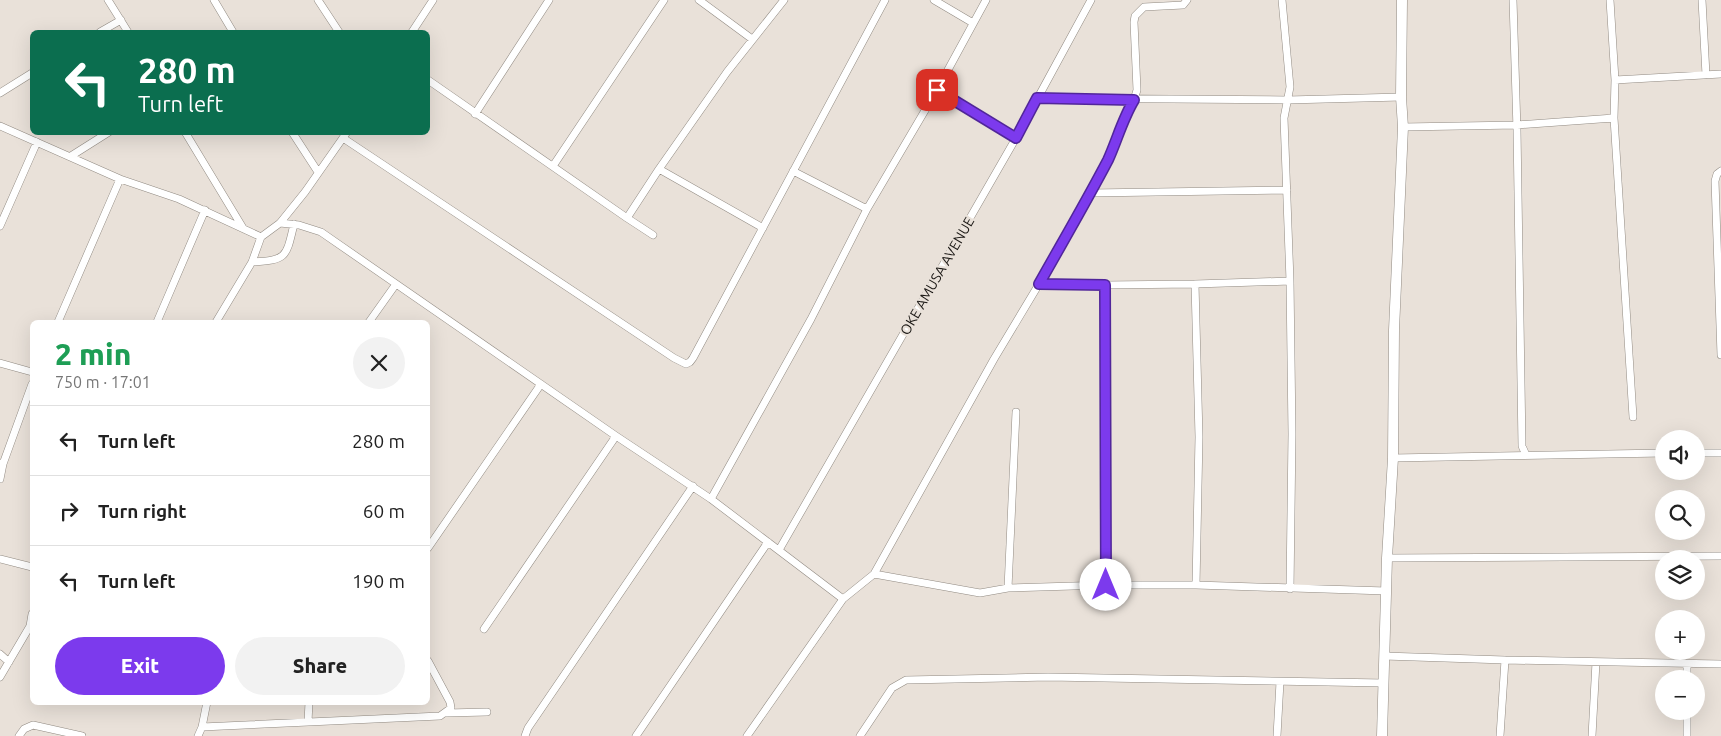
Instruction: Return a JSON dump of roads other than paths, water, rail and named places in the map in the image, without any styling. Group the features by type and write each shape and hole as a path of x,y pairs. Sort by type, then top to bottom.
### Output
{"street":[{"path":"108,0 127,30"},
{"path":"214,0 232,30"},
{"path":"318,0 338,30"},
{"path":"413,30 433,0"},
{"path":"475,114 549,0"},
{"path":"553,166 664,0"},
{"path":"628,218 660,169 752,39 784,0"},
{"path":"217,320 252,262 261,237 280,223 345,135 674,358 686,364 693,358 764,228 884,0"},
{"path":"934,0 973,23"},
{"path":"711,499 811,319 867,209 937,90 986,0"},
{"name":"OKE AMUSA AVENUE","path":"779,550 1016,138 1092,0"},
{"path":"747,736 843,599 874,574 989,367 1091,193 1114,147 1137,90 1135,16 1144,7 1183,4 1187,0"},
{"path":"1282,0 1290,87 1284,118 1290,281 1292,434 1290,589"},
{"path":"1382,736 1387,558 1393,458 1394,330 1402,127 1402,0"},
{"path":"1513,0 1522,446 1526,455"},
{"path":"1610,0 1615,80 1614,118 1633,416"},
{"path":"1702,0 1706,75"},
{"path":"703,1 752,39"},
{"path":"104,30 121,20"},
{"path":"0,93 30,74"},
{"path":"1615,80 1721,74"},
{"path":"430,81 653,234"},
{"path":"937,90 1016,138"},
{"path":"1037,98 1288,100 1401,97"},
{"path":"1402,127 1517,125 1614,118"},
{"path":"0,126 120,178 205,210 261,237"},
{"path":"70,156 104,135"},
{"path":"187,135 243,228"},
{"path":"294,135 318,172"},
{"path":"0,226 37,142"},
{"path":"660,169 764,228"},
{"path":"793,171 867,209"},
{"path":"1721,171 1717,174 1715,181 1721,355"},
{"path":"59,320 120,178"},
{"path":"1091,193 1287,190"},
{"path":"158,320 205,210"},
{"path":"280,223 294,224 322,232 616,436 693,486 843,599"},
{"path":"252,262 277,260 284,254 290,242 294,224"},
{"path":"1039,284 1196,284 1290,281"},
{"path":"370,320 396,284"},
{"path":"1196,284 1199,437 1196,585"},
{"path":"1105,285 1106,585"},
{"path":"0,362 30,371"},
{"path":"430,545 541,384"},
{"path":"0,479 2,464 30,389"},
{"path":"1008,588 1016,412"},
{"path":"484,629 616,436"},
{"path":"1393,458 1655,453"},
{"path":"1705,453 1721,453"},
{"path":"525,736 528,728 693,486"},
{"path":"635,736 768,542"},
{"path":"1387,558 1721,556"},
{"path":"0,559 30,566"},
{"path":"874,574 969,592 990,592 1008,588 1106,585 1196,585 1386,591"},
{"path":"0,677 30,628"},
{"path":"0,654 8,662"},
{"path":"1384,656 1721,664"},
{"path":"1500,736 1505,660"},
{"path":"1592,736 1596,662"},
{"path":"1687,664 1687,670"},
{"path":"202,727 440,716 451,708 450,702 430,665"},
{"path":"860,736 892,688 906,680 1048,677 1384,683"},
{"path":"1277,736 1280,682"},
{"path":"198,736 202,727 206,705"},
{"path":"308,722 309,705"},
{"path":"446,712 487,712"},
{"path":"1687,720 1687,736"},
{"path":"19,736 24,728 34,725 82,736"}]}
